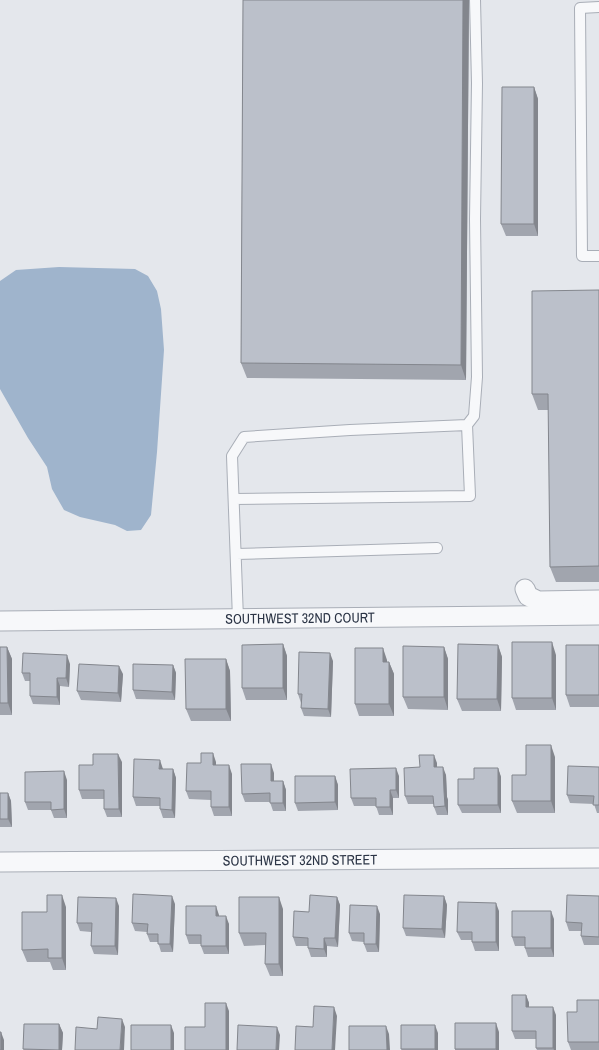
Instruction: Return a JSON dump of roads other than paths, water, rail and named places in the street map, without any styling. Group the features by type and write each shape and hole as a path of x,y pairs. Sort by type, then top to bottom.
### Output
{"street":[{"path":"525,589 528,596 538,601 599,600"},
{"name":"SOUTHWEST 32ND COURT","path":"0,621 599,615"},
{"name":"SOUTHWEST 32ND STREET","path":"0,862 599,858"}],"lane":[{"path":"234,500 470,496 467,425 474,416 478,377 475,218 477,83 475,0"},
{"path":"599,7 580,8 580,16 582,256 599,256"},
{"path":"238,619 232,456 244,437 350,430 467,425"},
{"path":"236,554 437,548"}],"water":[{"path":"59,267 135,269 148,276 157,291 161,309 164,350 151,515 141,530 127,531 115,525 80,517 64,510 52,489 47,467 28,438 0,389 0,281 16,270"}]}
